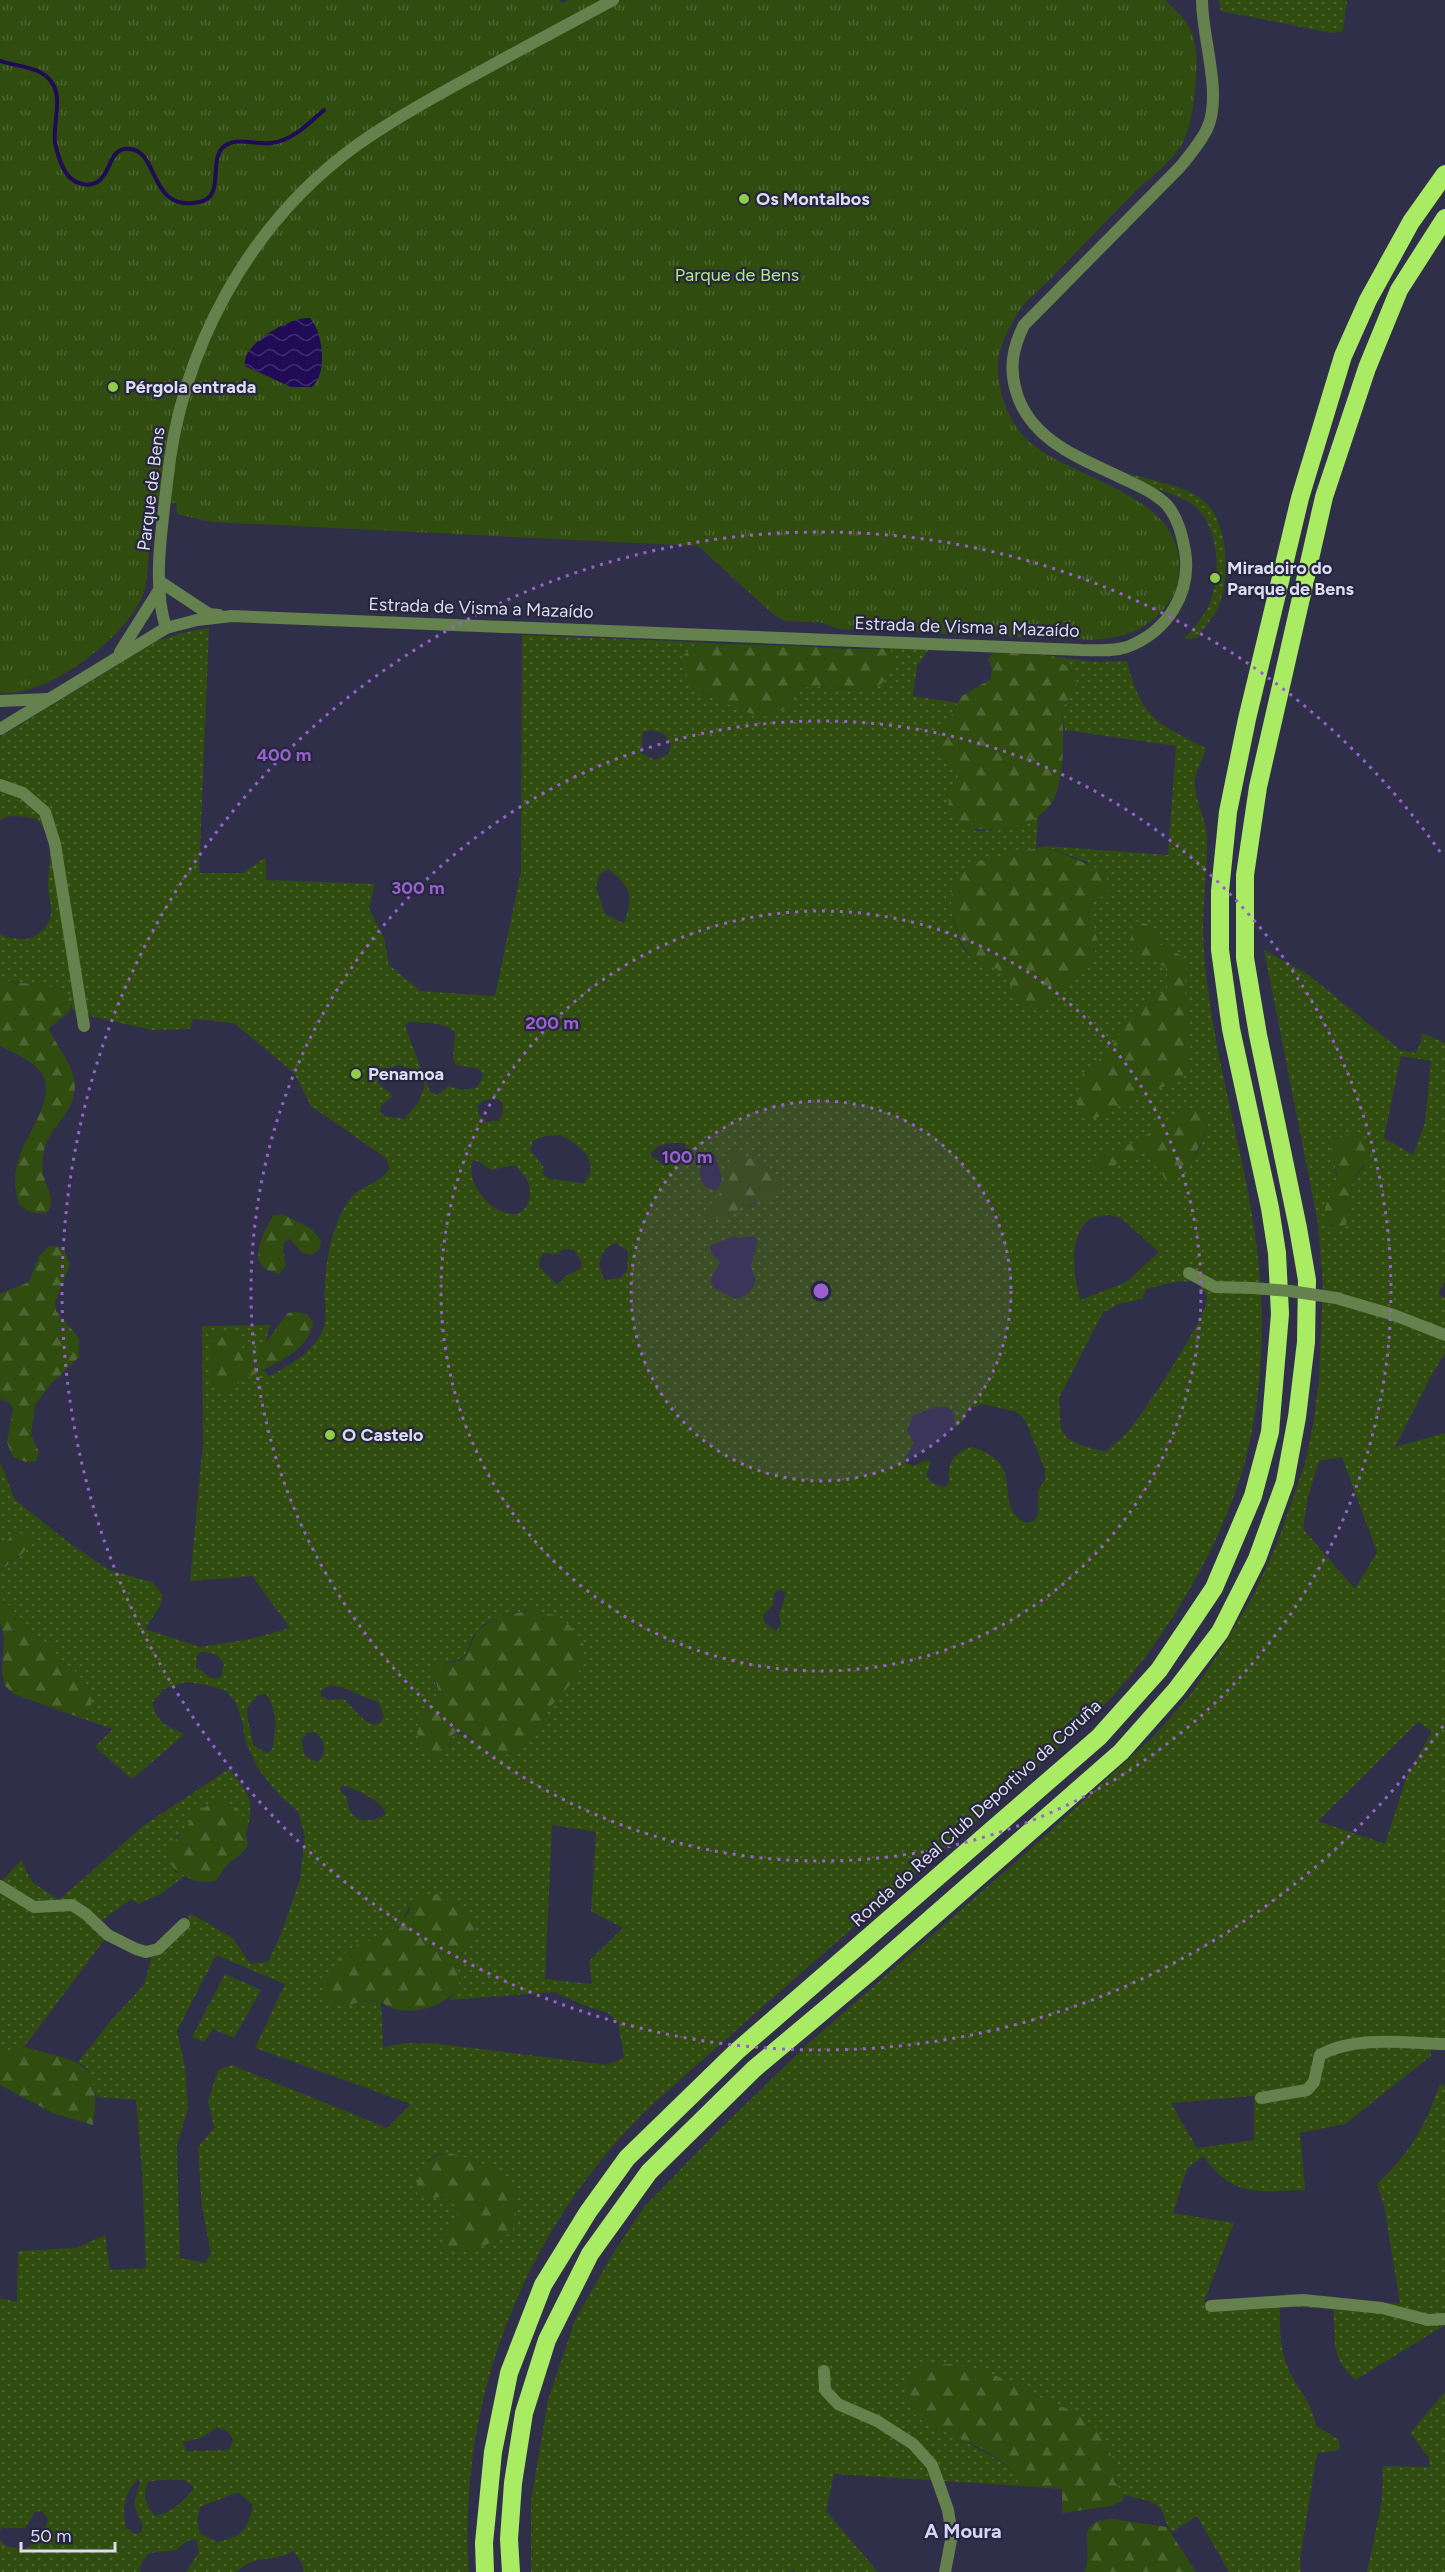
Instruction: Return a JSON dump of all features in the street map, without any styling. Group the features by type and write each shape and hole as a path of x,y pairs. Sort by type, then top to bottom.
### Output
{"highway":[{"name":"Ronda do Real Club Deportivo da Coruña","path":"485,2572 484,2543 493,2452 509,2373 543,2285 588,2212 627,2158 736,2052 1099,1737 1159,1670 1214,1588 1253,1496 1270,1432 1280,1314 1277,1253 1270,1208 1231,1029 1220,950 1220,891 1228,812 1247,718 1300,498 1343,356 1368,300 1411,222 1445,174"},
{"path":"511,2572 509,2539 515,2471 524,2413 547,2340 590,2253 649,2172 754,2069 872,1970 1121,1752 1176,1690 1220,1632 1257,1559 1285,1482 1297,1418 1306,1342 1306,1280 1298,1228 1258,1035 1245,958 1245,875 1258,787 1324,497 1367,368 1399,290 1445,218"}],"street":[{"name":"Parque de Bens","path":"165,628 159,585 170,453 195,360 216,311 252,252 312,184 354,147 434,97 613,0"},
{"name":"Estrada de Visma a Mazaído","path":"0,729 165,628 197,620 232,616 1082,650 1125,648 1139,641 1162,624 1173,612 1182,596 1186,577 1186,559 1182,532 1167,506 1152,494 1057,445 1034,426 1018,400 1013,380 1014,344 1024,325 1180,167 1198,145 1208,127 1212,112 1212,98 1202,22 1202,0"},
{"name":"Parque de Bens","path":"118,655 159,585"},
{"path":"159,585 209,614 232,616"},
{"path":"0,701 52,699"},
{"path":"0,785 23,793 45,812 56,844 84,1026"},
{"path":"1189,1274 1215,1287 1290,1290 1336,1298 1394,1315 1445,1335"},
{"path":"0,1886 34,1906 72,1905 86,1914 108,1935 146,1952 158,1948 184,1924"},
{"path":"1261,2098 1307,2090 1314,2082 1320,2055 1330,2050 1374,2042 1445,2044"},
{"path":"1210,2306 1304,2300 1382,2308 1428,2320 1445,2319"},
{"path":"824,2371 825,2390 838,2404 877,2421 913,2444 932,2465 948,2510 952,2535 945,2572"}],"green space":[{"name":"Parque de Bens","path":"0,0 559,0 562,3 569,0 1165,0 1187,24 1196,50 1193,103 1186,136 1168,162 1136,191 1019,311 1000,351 998,375 1005,406 1015,425 1027,440 1046,454 1141,503 1160,519 1173,538 1179,561 1179,579 1173,596 1157,616 1139,629 1119,636 1094,640 839,629 820,622 785,621 774,615 698,546 211,522 177,514 176,503 153,502 145,588 137,606 124,624 86,660 63,674 41,685 19,692 0,693"},
{"path":"1219,0 1347,0 1343,31 1333,33 1221,11"},
{"path":"1127,473 1189,492 1208,505 1216,517 1225,549 1224,584 1216,611 1197,638 1184,639 1202,617 1212,597 1216,557 1211,530 1205,518 1192,504"},
{"path":"209,628 199,873 243,873 266,857 266,880 375,884 369,908 384,938 389,965 420,991 495,996 521,872 522,635 698,642 693,646 702,693 765,716 791,705 796,691 807,685 854,690 884,682 893,666 889,648 929,649 917,666 913,696 958,703 936,744 944,758 960,775 953,785 975,831 1008,828 1038,816 1036,848 997,858 952,886 956,933 971,957 1001,972 1021,1003 1039,1010 1049,997 1067,984 1092,902 1108,893 1087,862 1045,846 1168,855 1176,746 1065,730 1061,709 1075,692 1050,658 1037,654 1094,662 1127,661 1138,695 1153,716 1163,725 1206,748 1195,779 1196,795 1207,833 1204,954 1216,1038 1252,1213 1262,1321 1258,1394 1252,1429 1244,1465 1222,1526 1191,1587 1173,1616 1114,1695 1016,1787 655,2102 610,2150 570,2202 537,2257 510,2316 489,2378 475,2441 468,2506 469,2572 304,2572 301,2562 293,2551 279,2557 250,2563 237,2572 186,2572 199,2552 196,2539 187,2541 176,2550 149,2553 140,2565 141,2572 0,2572 0,2539 5,2546 24,2550 42,2538 48,2519 42,2511 35,2512 25,2528 2,2528 0,2530 0,2298 17,2302 18,2251 76,2248 105,2235 110,2270 146,2268 136,2100 97,2097 87,2068 78,2062 113,2018 144,1985 152,1955 187,1926 190,1913 233,1938 250,1964 268,1962 281,1934 300,1879 305,1837 298,1811 281,1797 258,1769 245,1740 242,1720 235,1701 226,1691 186,1682 164,1689 152,1703 154,1710 160,1720 185,1734 132,1779 95,1747 113,1729 81,1718 92,1699 84,1681 61,1661 53,1648 32,1632 0,1595 0,1571 22,1555 13,1534 0,1548 0,1462 15,1500 72,1545 109,1570 152,1582 163,1595 160,1606 145,1629 200,1647 250,1639 290,1628 252,1576 190,1581 203,1443 202,1326 270,1325 259,1367 269,1376 303,1355 317,1341 325,1324 326,1268 338,1219 350,1199 358,1191 380,1179 389,1169 387,1159 311,1106 294,1073 234,1023 193,1019 190,1029 152,1030 94,1017 72,1009 72,999 21,982 0,980 0,934 5,937 22,939 37,935 48,923 51,910 48,885 50,850 43,828 37,819 28,817 13,816 0,820 0,737 156,641","holes":["652,730 664,734 671,744 669,754 655,760 641,753 643,732","608,869 622,882 629,893 630,899 624,923 605,914 596,887 600,874","408,1022 433,1023 450,1028 455,1032 453,1059 456,1065 479,1069 483,1074 476,1088 462,1090 449,1086 437,1095 430,1092 405,1026","399,1065 411,1069 425,1084 419,1102 404,1119 385,1116 380,1112 381,1106 393,1096 377,1082 384,1069","498,1099 502,1102 503,1113 498,1121 486,1122 478,1114 478,1105 484,1100","1208,1124 1198,1152 1189,1163 1165,1180 1155,1161 1147,1155","560,1135 574,1143 586,1154 591,1167 584,1183 550,1179 543,1174 543,1166 530,1150 533,1141 545,1136","684,1143 686,1145 685,1154 675,1164 661,1163 650,1155 665,1144","734,1153 760,1164 769,1172 755,1204 742,1207 726,1219 710,1205 723,1190 726,1169","716,1156 722,1180 717,1191 705,1187 700,1176 700,1169 705,1159","472,1161 478,1161 491,1170 514,1165 526,1178 530,1191 525,1208 513,1214 496,1208 481,1195 472,1178","1109,1215 1121,1218 1159,1252 1126,1282 1081,1300 1076,1281 1075,1246 1083,1226 1094,1217","734,1236 738,1238 753,1236 758,1241 751,1266 756,1281 748,1293 735,1299 712,1287 711,1278 720,1262 711,1253 710,1246","616,1243 628,1251 627,1270 620,1278 605,1280 600,1268 600,1258 606,1249","564,1249 574,1250 582,1263 580,1269 556,1284 539,1266 543,1253 557,1254","1194,1281 1204,1291 1207,1299 1197,1324 1161,1385 1130,1429 1106,1452 1080,1445 1066,1437 1061,1428 1059,1398 1102,1314 1118,1304 1142,1299 1146,1289 1173,1282","983,1404 1017,1412 1025,1420 1045,1470 1045,1479 1038,1491 1038,1514 1034,1521 1026,1523 1016,1515 1011,1506 1005,1473 999,1463 989,1454 971,1447 959,1453 951,1464 949,1482 945,1487 932,1483 926,1476 931,1462 926,1460 914,1466 906,1463 905,1457 914,1443 907,1430 913,1416 933,1408 944,1407 953,1412 955,1426 964,1419 968,1411","780,1589 786,1593 779,1615 781,1624 776,1631 765,1623 763,1616 773,1605 774,1593","532,1610 573,1681 550,1708 542,1728 508,1754 490,1751 464,1734 457,1733 452,1737 450,1748 430,1705 439,1694 434,1680 446,1662 455,1661 465,1655 479,1629 504,1615","200,1652 215,1654 224,1664 221,1677 210,1677 196,1667 197,1656","331,1685 379,1703 384,1716 381,1722 374,1725 364,1720 344,1699 329,1700 321,1696 321,1690","266,1694 273,1707 275,1721 272,1750 267,1753 254,1746 247,1708 258,1695","315,1732 323,1742 324,1750 318,1762 305,1756 301,1740 307,1733","343,1785 374,1800 386,1814 379,1818 366,1820 360,1819 351,1812 347,1798 339,1789","552,1825 596,1832 591,1911 623,1928 589,1961 592,1984 545,1979","409,1907 472,1944 462,1954 458,1964 459,1989 449,2000 555,1992 608,2013 618,2022 624,2057 608,2065 439,2044 408,2043 383,2047 381,2001 360,2002 384,1935 400,1924","216,1955 285,1984 255,2048 411,2104 387,2128 232,2065 218,2070 208,2101 214,2128 198,2147 202,2207 211,2254 205,2263 180,2258 177,2145 188,2109 185,2067 177,2031","449,2153 500,2240 454,2251 458,2209 454,2202 440,2197 427,2160 437,2154","218,2427 228,2432 233,2440 229,2450 186,2451 183,2442 201,2438","138,2479 140,2483 134,2505 142,2524 142,2532 136,2534 126,2528 125,2502 130,2489","158,2480 184,2480 194,2487 178,2505 156,2516 147,2504 145,2496 148,2482","238,2492 253,2505 246,2527 238,2535 217,2542 200,2533 197,2520 200,2507"]},
{"path":"698,642 845,649 889,648 893,665 889,675 881,684 859,690 807,687 796,691 791,705 774,714 764,716 749,713 703,693 691,684 683,656"},
{"path":"996,651 1030,653 1052,658 1070,669 1077,678 1075,692 1061,709 1063,756 1057,792 1053,801 1040,814 1022,824 1001,829 980,829 962,824 951,814 949,798 959,775 943,758 936,744 962,696 991,679 992,668 988,659"},
{"path":"1045,846 1103,871 1108,881 1108,893 1092,902 1088,913 1097,940 1096,950 1091,959 1039,1010 1032,1011 1021,1003 1013,988 997,969 972,958 958,937 951,908 952,886 961,873 976,862"},
{"path":"1134,921 1147,924 1161,945 1182,956 1186,969 1185,989 1191,1054 1183,1075 1172,1083 1096,1118 1085,1119 1077,1107 1082,1075 1110,1050 1127,1015 1167,989 1168,979 1165,967 1156,962 1133,960 1131,930"},
{"path":"1264,950 1309,975 1400,1050 1415,1053 1420,1045 1422,1033 1445,1043 1445,1282 1438,1294 1445,1298 1445,1353 1395,1447 1445,1433 1445,2047 1430,2047 1431,2056 1345,2124 1300,2133 1305,2190 1260,2191 1236,2186 1215,2170 1203,2156 1187,2169 1173,2213 1234,2223 1204,2301 1207,2303 1292,2294 1375,2304 1400,2303 1384,2205 1377,2184 1399,2161 1416,2138 1440,2084 1445,2086 1445,2325 1355,2380 1337,2355 1333,2309 1280,2306 1281,2344 1289,2371 1310,2407 1316,2426 1338,2439 1340,2447 1338,2450 1317,2453 1300,2559 1301,2572 1229,2572 1197,2516 1172,2532 1157,2505 1122,2493 1115,2482 1111,2456 1091,2424 1000,2378 968,2368 933,2365 906,2395 957,2436 997,2459 1011,2471 1021,2486 834,2474 826,2511 878,2572 797,2572 794,2570 791,2572 531,2572 531,2501 548,2400 575,2320 612,2255 644,2207 810,2042 1036,1844 1155,1735 1190,1695 1219,1653 1252,1598 1277,1544 1305,1463 1314,1419 1319,1379 1323,1285 1318,1223","holes":["1401,1056 1431,1061 1425,1123 1413,1155 1384,1138","1350,1135 1359,1137 1365,1165 1353,1180 1346,1225 1339,1229 1331,1226 1337,1180 1335,1168","1342,1457 1377,1552 1355,1589 1303,1529 1307,1501 1319,1461","1418,1722 1432,1731 1407,1776 1385,1844 1318,1821","1254,2096 1254,2140 1197,2148 1171,2103"]},
{"path":"0,980 61,988 72,999 70,1010 49,1029 69,1066 75,1090 69,1108 52,1132 44,1150 43,1174 51,1198 47,1213 31,1212 25,1209 19,1203 15,1184 22,1150 43,1106 46,1092 44,1078 37,1068 0,1046"},
{"path":"1200,1108 1208,1124 1205,1133 1194,1156 1174,1184 1165,1180 1155,1161 1142,1152 1124,1159 1107,1171 1095,1170 1093,1162 1098,1157 1142,1138 1175,1115"},
{"path":"1350,1135 1360,1137 1368,1145 1369,1157 1353,1180 1346,1225 1339,1229 1325,1218 1324,1212 1337,1178 1331,1146 1334,1141"},
{"path":"734,1153 760,1164 782,1181 782,1187 774,1195 742,1207 726,1219 711,1218 706,1210 723,1190 726,1169"},
{"path":"282,1214 310,1228 321,1240 319,1250 311,1255 302,1253 290,1239 284,1242 286,1265 279,1274 265,1269 258,1260 261,1242 267,1227 273,1216"},
{"path":"50,1246 63,1247 70,1265 55,1303 56,1311 79,1338 79,1357 50,1385 35,1405 31,1435 39,1452 36,1461 26,1462 13,1457 7,1442 13,1409 9,1402 0,1399 0,1294 29,1282 39,1256"},
{"path":"288,1313 307,1314 313,1322 309,1335 301,1346 277,1363 227,1391 215,1390 212,1380 211,1347 218,1334 237,1333 244,1351 252,1350 258,1348 269,1338"},
{"path":"20,1533 29,1537 26,1549 0,1571 0,1548 13,1534"},
{"path":"0,1595 32,1632 53,1648 61,1661 84,1681 92,1699 91,1705 81,1718 14,1694 5,1686 2,1674 4,1636 0,1623"},
{"path":"532,1610 551,1614 564,1621 585,1647 576,1675 547,1712 542,1728 516,1749 500,1756 493,1754 464,1733 458,1732 454,1734 447,1752 443,1755 427,1755 421,1745 417,1729 421,1716 439,1694 433,1671 437,1665 459,1661 466,1655 477,1631 497,1617"},
{"path":"229,1769 249,1798 250,1813 246,1833 243,1818 194,1814 185,1830 174,1839 175,1872 186,1875 162,1893 138,1904 131,1899 93,1927 105,1939 24,2047 11,2051 0,2051 0,1880 3,1880 21,1860 32,1882 59,1900 143,1826"},
{"path":"215,1801 233,1805 238,1809 244,1820 248,1845 225,1867 216,1881 191,1879 177,1871 171,1864 166,1849 185,1830 194,1814"},
{"path":"436,1894 453,1898 475,1921 472,1944 462,1954 458,1964 459,1989 436,2005 408,2011 389,2007 379,2001 338,2004 323,1996 325,1985 342,1955 356,1946 393,1930 416,1901"},
{"path":"225,1974 261,1990 234,2038 213,2029 204,2042 192,2037"},
{"path":"24,2047 72,2061 82,2066 90,2075 94,2087 95,2103 93,2125 53,2113 0,2085 0,2051 11,2051"},
{"path":"449,2153 480,2162 504,2176 515,2198 516,2214 512,2232 479,2247 460,2250 443,2247 449,2225 457,2217 458,2209 454,2202 440,2197 424,2199 417,2193 417,2185 421,2171 429,2161 441,2154"},
{"path":"950,2364 977,2369 1015,2383 1038,2397 1070,2410 1094,2425 1114,2460 1114,2481 1124,2494 1123,2500 1111,2506 1062,2513 1062,2489 1021,2486 1016,2476 999,2459 922,2421 908,2401 907,2385 910,2378 922,2367"},
{"path":"1445,2392 1445,2572 1367,2572 1382,2501 1383,2466 1430,2467 1429,2458 1410,2433"},
{"path":"1113,2519 1167,2527 1196,2572 1084,2572 1088,2554 1088,2530 1100,2521"}],"water":[{"path":"310,318 318,333 322,353 320,372 312,387 291,387 245,366 251,349 269,333 292,322"}],"waterway":[{"path":"0,61 40,72 54,86 57,95 55,143 62,166 74,181 85,184 96,183 104,175 116,153 130,149 139,152 146,160 163,191 171,199 183,203 199,202 207,199 212,193 215,185 217,158 226,145 242,141 279,142 299,131 324,110"}],"place":[{"name":"Os Montalbos","path":"744,199"},
{"name":"Pérgola entrada","path":"113,387"},
{"name":"Miradoiro do Parque de Bens","path":"1215,578"},
{"name":"Penamoa","path":"356,1074"},
{"name":"O Castelo","path":"330,1435"}],"district":[{"name":"A Moura","path":"963,2531"}]}
